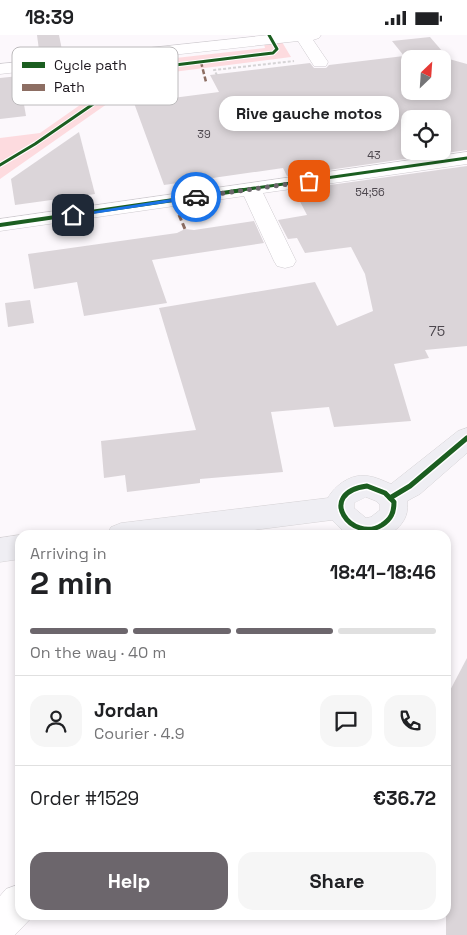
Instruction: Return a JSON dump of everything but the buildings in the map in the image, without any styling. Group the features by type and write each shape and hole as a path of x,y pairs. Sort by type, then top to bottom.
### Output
{"main road":[{"path":"390,498 410,486 467,438"},
{"path":"362,530 349,522 340,508 340,501 344,495 358,487 376,488 390,498 394,505 394,513 391,520 370,530"},
{"path":"162,530 340,508"},
{"path":"0,550 15,548"}],"street":[{"path":"178,47 253,38 272,40 308,36 320,62"},
{"path":"0,225 380,162 467,158"},
{"path":"262,182 285,261"},
{"path":"0,923 15,908"}],"path":[{"path":"217,75 214,70 300,61"}],"shaded area":[{"path":"282,42 291,57 178,71 178,58 265,48 264,44"},
{"path":"80,105 105,105 0,179 0,138 40,133"}],"marked path":[{"path":"201,62 206,82"},
{"path":"179,215 185,229"}],"cycle path":[{"path":"178,65 273,53 277,49 269,35"},
{"path":"0,165 35,144 92,105"},
{"path":"0,225 467,158"},
{"path":"390,498 410,486 467,438"},
{"path":"367,486 385,493 394,502 394,512 388,521 378,527 366,529 354,526 343,515 340,503 345,494 355,488 367,486"}],"way so far":[{"path":"196,197 309,181"}],"place":[{"name":"Rive gauche motos","path":"309,181"}],"route":[{"path":"73,215 196,197"}]}
